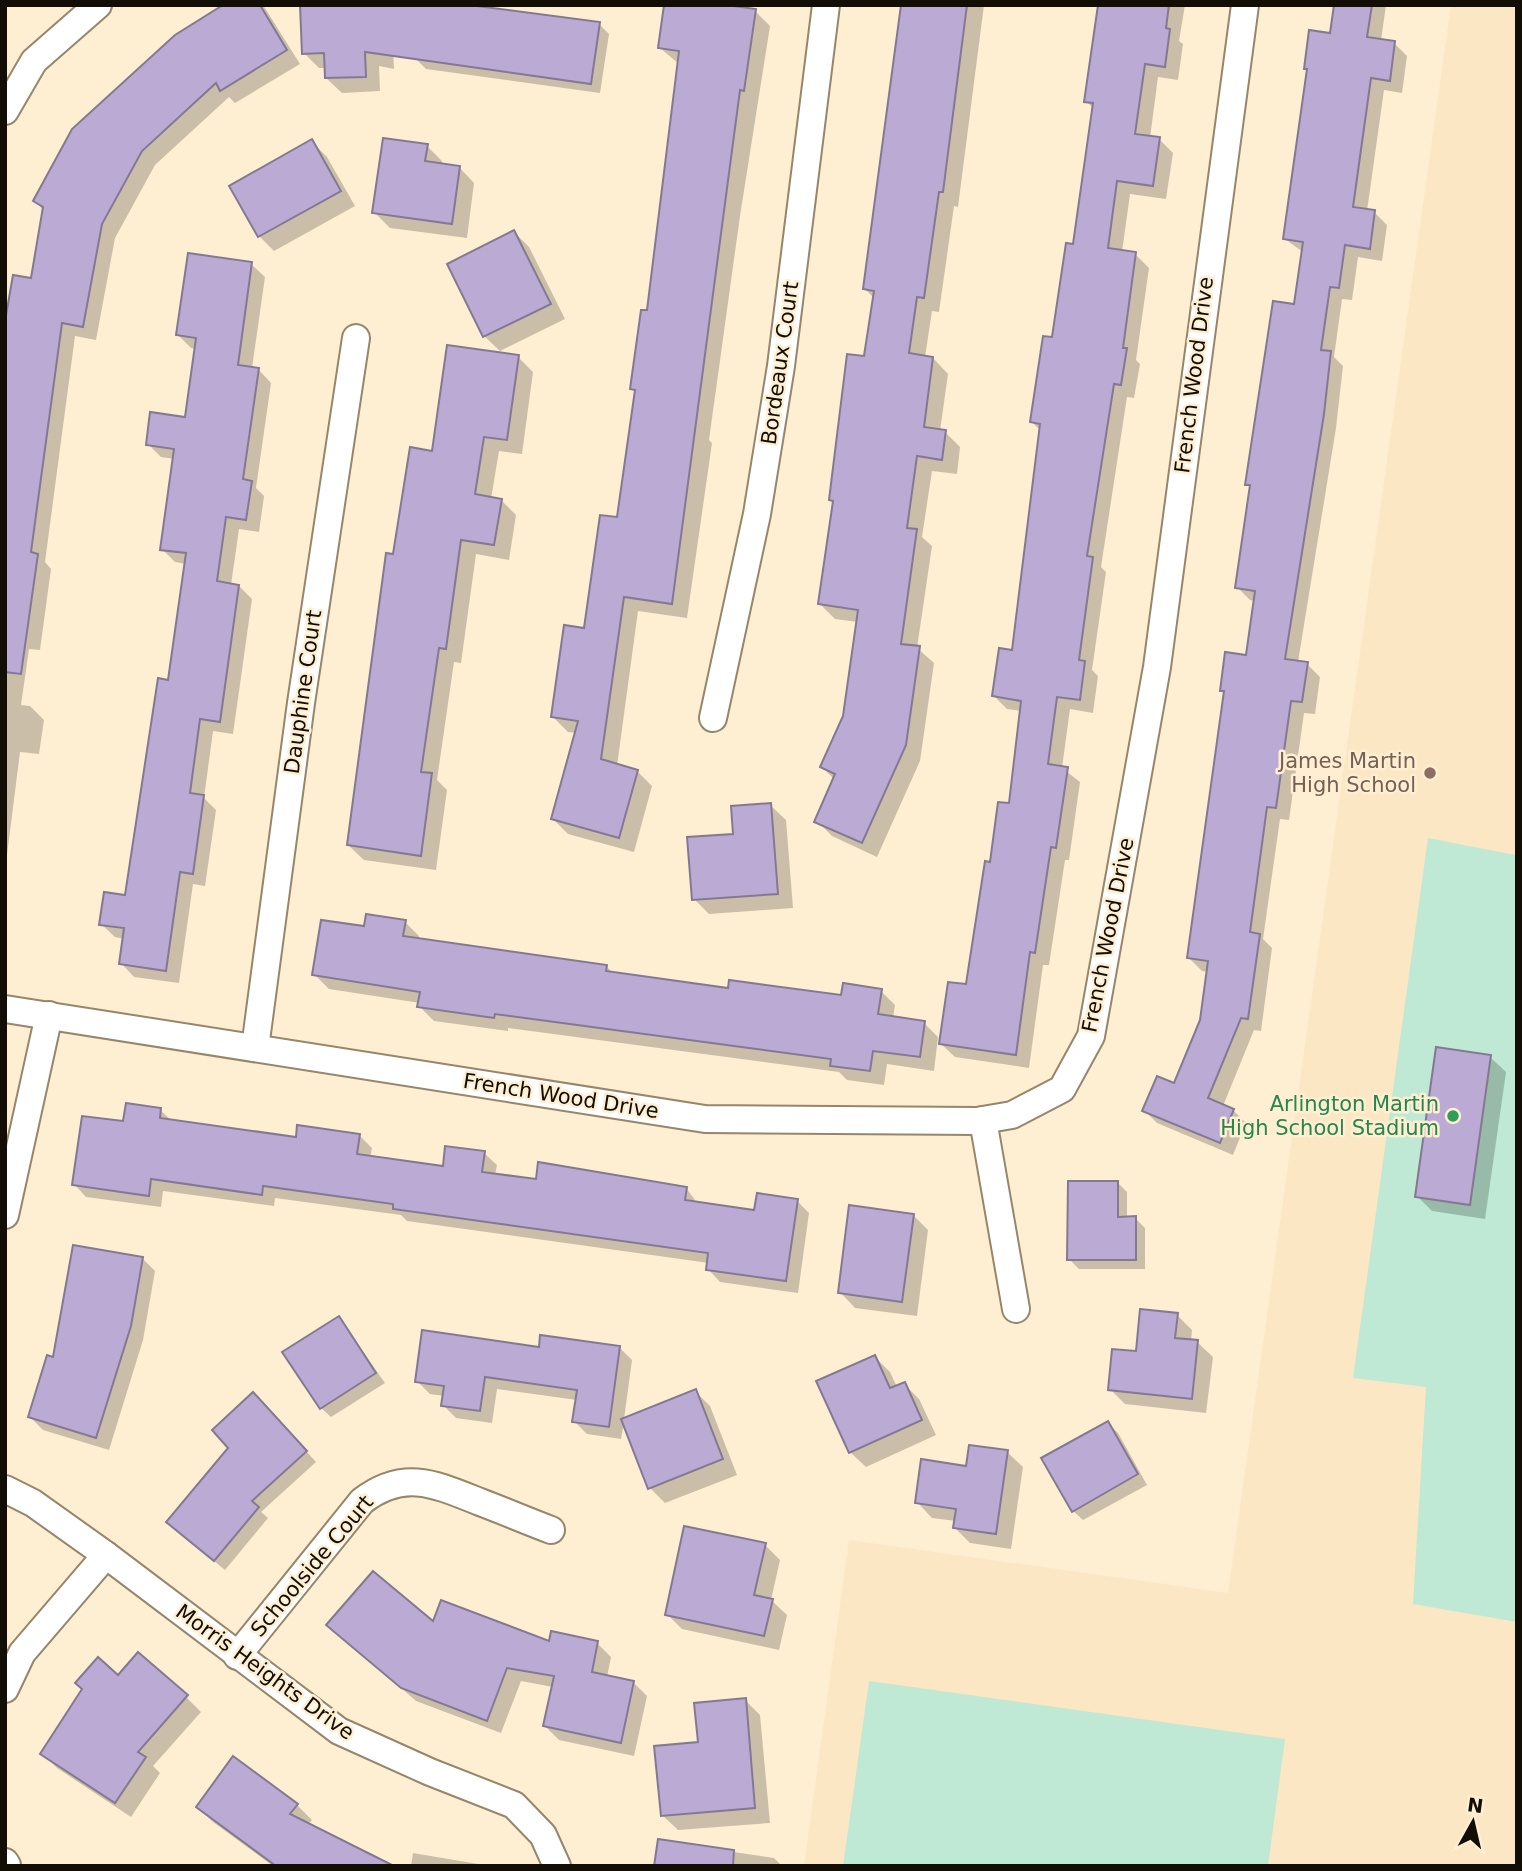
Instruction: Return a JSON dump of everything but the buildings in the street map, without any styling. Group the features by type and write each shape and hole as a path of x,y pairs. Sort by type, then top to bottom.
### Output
{"street":[{"path":"5,111 34,61 98,5"},
{"name":"Bordeaux Court","path":"713,718 757,514 779,380 826,5"},
{"name":"French Wood Drive","path":"5,1009 705,1119 983,1120 1012,1115 1062,1089 1091,1036 1157,667 1245,5"},
{"name":"Dauphine Court","path":"255,1048 303,690 356,338"},
{"path":"5,1215 49,1015"},
{"path":"983,1120 1016,1309"},
{"name":"Schoolside Court","path":"237,1656 362,1501 378,1489 402,1482 432,1482 551,1530"},
{"name":"Morris Heights Drive","path":"5,1489 33,1503 339,1731 430,1772 514,1805 543,1835 557,1866"},
{"path":"5,1689 22,1653 106,1556"}],"shaded area":[{"name":"James Martin High School","path":"1451,5 1517,5 1517,1866 804,1866 849,1540 1228,1593"}],"green space":[{"name":"Arlington Martin High School Stadium","path":"1428,838 1515,855 1517,847 1517,1622 1413,1604 1426,1387 1353,1378"},
{"path":"869,1681 1285,1739 1268,1866 843,1866"}],"place":[{"name":"James Martin High School","path":"1430,773"},
{"name":"Arlington Martin High School Stadium","path":"1453,1116"}]}
